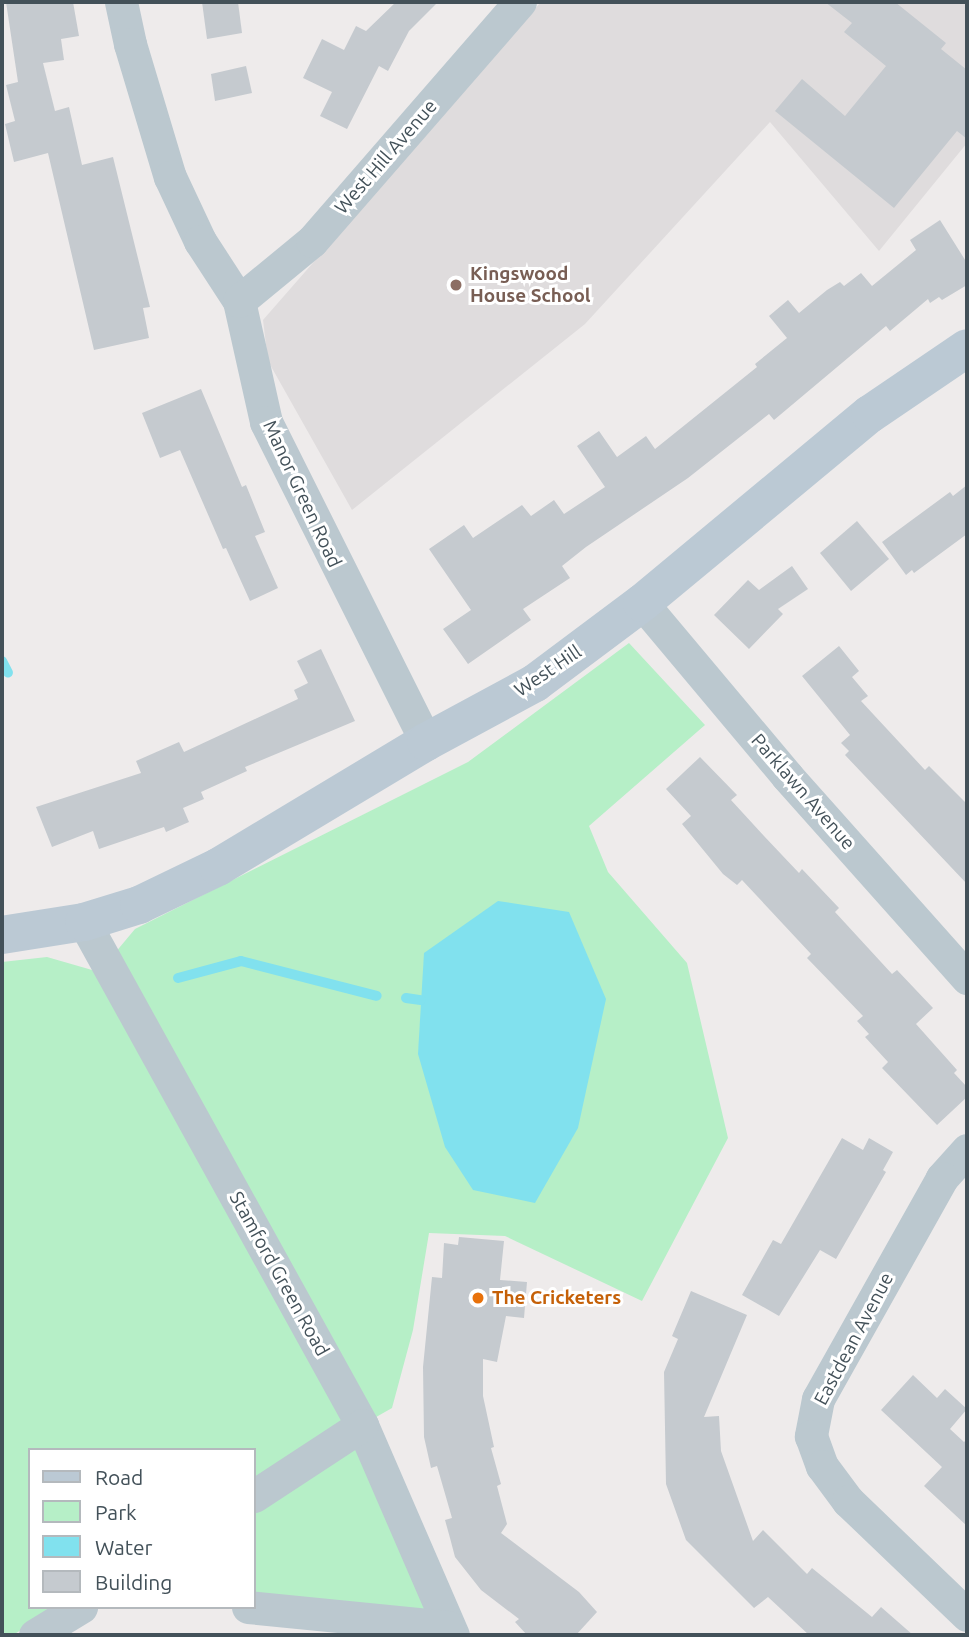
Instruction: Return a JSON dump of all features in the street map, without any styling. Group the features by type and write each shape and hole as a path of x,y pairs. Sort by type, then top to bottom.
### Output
{"main road":[{"name":"West Hill","path":"2,935 83,922 139,905 218,867 426,742 535,683 642,603 870,414 967,348"}],"street":[{"name":"Manor Green Road","path":"121,2 130,44 170,177 200,241 239,301 266,422 426,742"},
{"name":"West Hill Avenue","path":"239,301 312,241 520,2"},
{"name":"Parklawn Avenue","path":"642,603 787,776 967,978"},
{"name":"Stamford Green Road","path":"83,922 362,1424 451,1631"},
{"name":"Eastdean Avenue","path":"967,1150 943,1178 818,1399 811,1436 822,1466 848,1501 967,1615"},
{"path":"256,1497 362,1424"},
{"path":"256,1608 451,1631"},
{"path":"35,1635 78,1609"}],"shaded area":[{"name":"Kingswood House School","path":"541,2 967,2 967,143 879,251 770,122 585,324 352,510 268,361 263,320"}],"green space":[{"path":"629,643 705,725 589,826 608,872 687,963 728,1138 642,1301 505,1236 429,1233 413,1330 392,1408 355,1429 434,1616 256,1594 256,1448 28,1448 28,1609 55,1609 13,1635 2,1635 2,962 47,957 99,972 135,929 468,762"}],"water":[{"path":"498,901 569,912 606,999 578,1128 535,1203 473,1190 445,1147 418,1054 424,953"}],"building":[{"path":"6,2 73,2 79,36 61,39 64,60 43,63 55,111 69,107 82,165 113,157 150,307 143,308 149,338 94,350 48,153 14,162 5,124 15,121 6,85 18,82"},
{"path":"202,2 238,2 242,33 207,39"},
{"path":"396,2 438,2 409,31 388,71 379,66 347,129 320,116 332,92 303,78 322,39 344,50 356,26 366,31"},
{"path":"825,2 895,2 946,43 941,49 967,70 967,139 957,131 894,208 775,111 802,79 845,116 886,66 844,32 852,23"},
{"path":"246,66 252,93 215,101 211,74"},
{"path":"940,220 967,263 967,285 942,300 939,297 930,303 928,299 890,331 886,326 774,420 769,414 688,478 586,547 562,566 570,578 523,609 531,620 468,664 443,629 471,610 429,549 464,525 473,538 522,505 531,516 554,500 564,514 605,487 577,446 599,431 617,457 646,436 655,449 757,367 755,364 787,338 769,316 788,300 799,313 827,290 840,282 844,286 861,273 872,286 916,250 910,240"},
{"path":"201,389 242,487 246,485 265,532 255,536 278,588 250,601 226,548 223,549 180,450 160,458 142,413"},
{"path":"967,485 967,534 914,573 912,570 906,575 882,542 950,492 953,496"},
{"path":"857,521 889,559 851,591 820,553"},
{"path":"792,566 808,589 778,609 783,614 749,649 714,615 748,580 759,590"},
{"path":"839,646 859,671 852,677 868,696 861,701 925,770 929,766 967,804 967,884 845,755 849,751 841,743 850,735 802,676"},
{"path":"321,649 355,721 245,767 247,771 201,792 204,799 183,808 189,822 166,832 164,827 99,849 93,831 52,847 36,807 141,773 136,761 179,742 184,752 298,699 294,690 308,683 297,661"},
{"path":"700,757 737,795 731,800 799,873 802,869 839,908 835,912 892,974 897,970 933,1008 916,1024 957,1070 954,1073 967,1087 967,1097 937,1125 882,1068 888,1062 865,1037 869,1034 857,1021 863,1016 807,958 811,954 742,880 737,885 723,874 682,824 691,816 666,789"},
{"path":"842,1138 863,1150 869,1138 893,1152 883,1170 886,1172 836,1259 820,1250 779,1316 742,1295 773,1240 781,1244"},
{"path":"459,1237 504,1241 500,1280 527,1282 524,1318 506,1316 497,1362 483,1359 483,1396 494,1447 491,1448 501,1484 497,1486 507,1524 501,1533 579,1592 597,1612 576,1635 527,1635 515,1622 519,1619 481,1590 455,1557 445,1520 452,1518 437,1466 431,1468 424,1437 423,1367 432,1277 442,1278 444,1243 458,1245"},
{"path":"691,1291 747,1315 704,1417 719,1416 721,1451 753,1541 763,1530 807,1574 812,1568 872,1617 881,1607 913,1635 809,1635 768,1597 754,1608 686,1540 666,1484 664,1372 678,1339 672,1336"},
{"path":"913,1375 937,1398 945,1389 967,1409 950,1429 964,1442 967,1439 967,1526 924,1486 942,1467 881,1410"}],"waterway":[{"path":"2,661 8,673"},
{"path":"178,978 241,961 377,996"},
{"path":"406,998 421,1000"}],"place":[{"name":"Kingswood House School","path":"456,285"},
{"name":"The Cricketers","path":"478,1298"}]}
